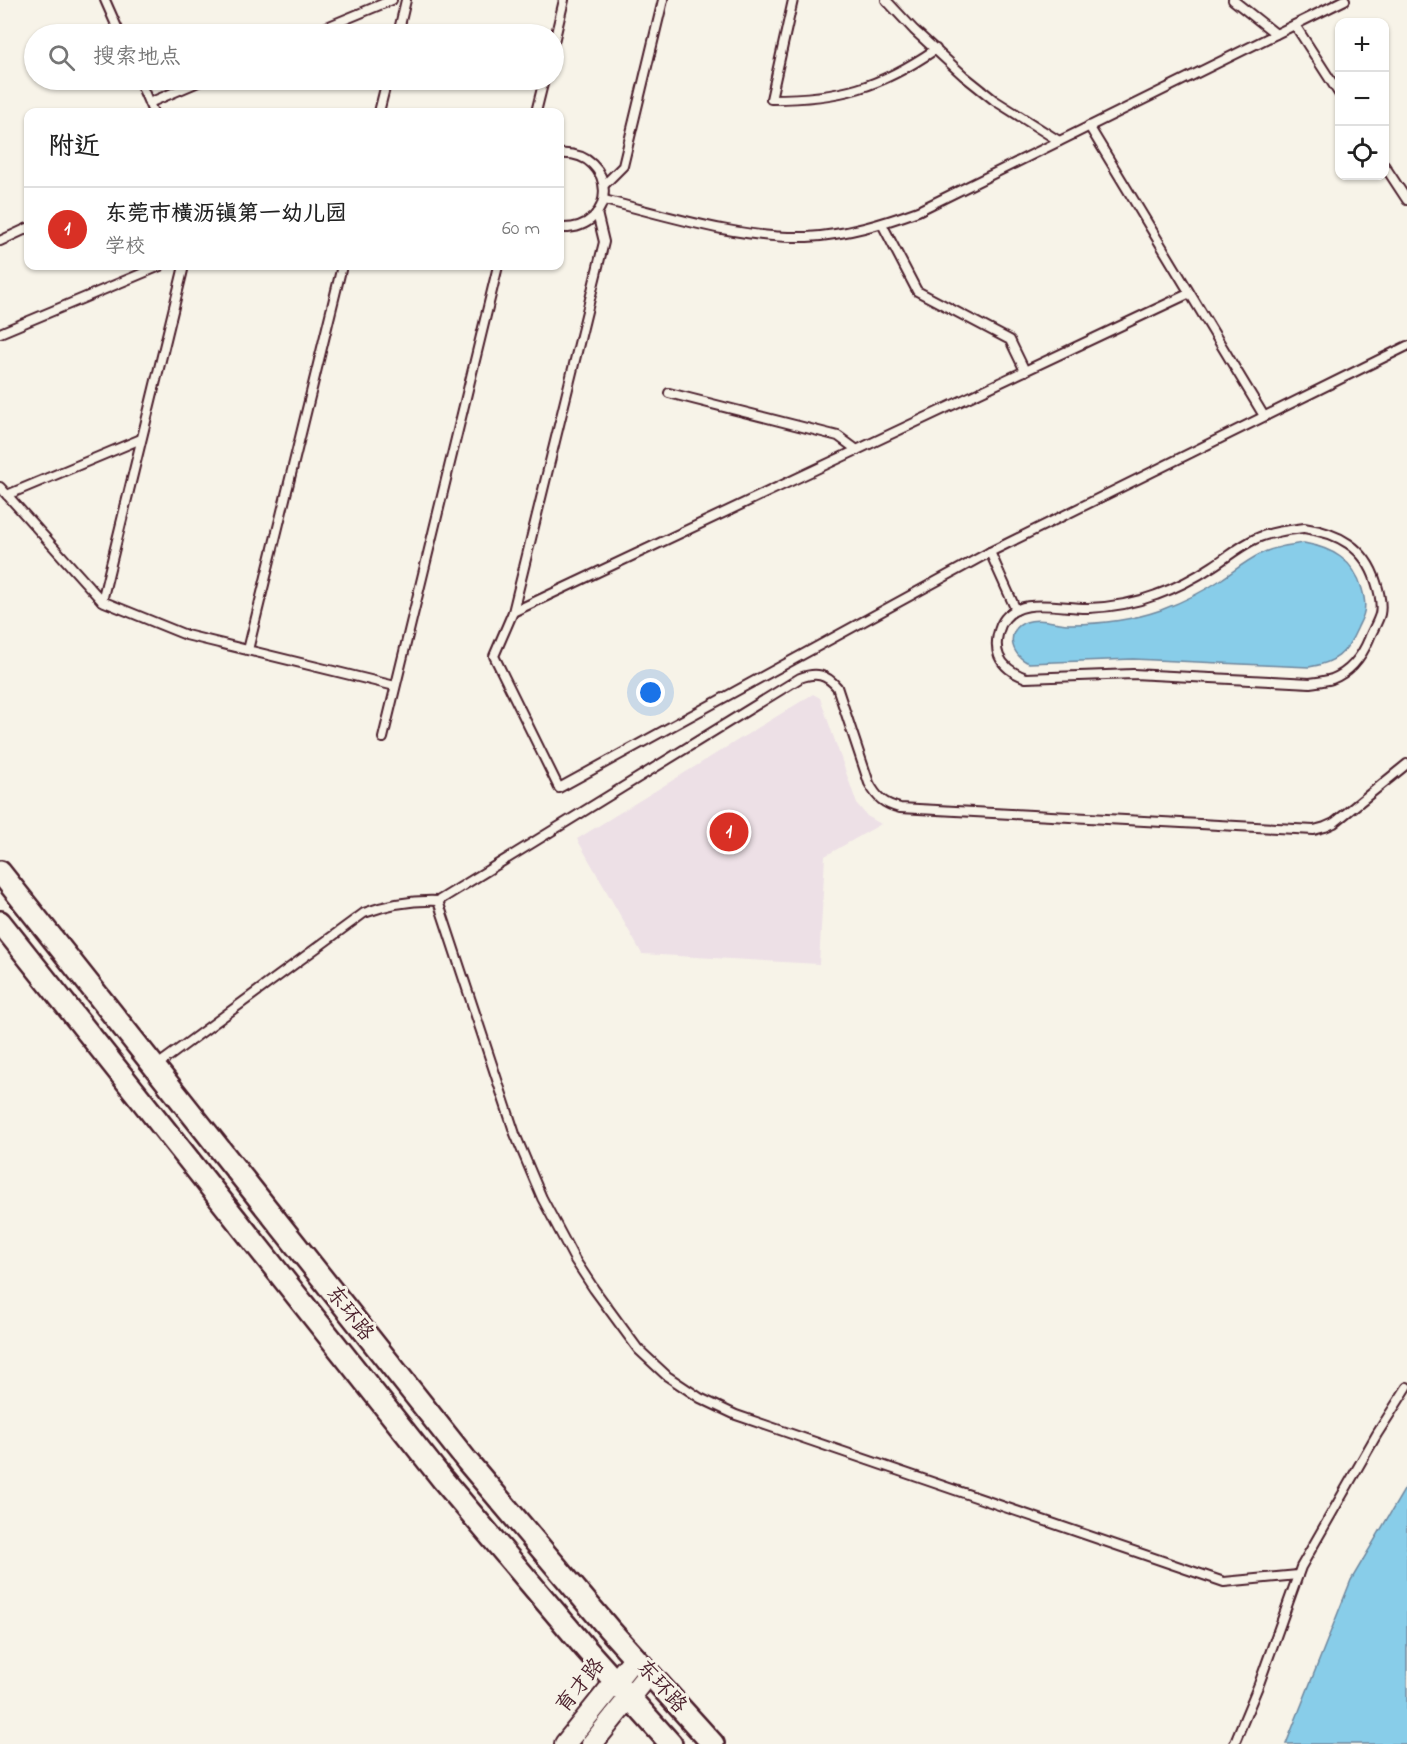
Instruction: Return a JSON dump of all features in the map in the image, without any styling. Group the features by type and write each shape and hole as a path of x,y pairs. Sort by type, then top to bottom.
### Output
{"main road":[{"name":"东环路","path":"0,872 467,1461 713,1744"},
{"name":"东环路","path":"0,922 443,1480 671,1744"}],"street":[{"name":"育才路","path":"565,1744 622,1689 642,1665"},
{"name":"育才路","path":"592,1744 622,1689"}],"lane":[{"path":"105,0 116,24"},
{"path":"334,24 392,0"},
{"path":"400,24 406,0"},
{"path":"558,24 564,0"},
{"path":"604,185 623,166 663,0"},
{"path":"793,0 771,99 807,99 841,94 875,84 907,69 936,50"},
{"path":"885,0 964,76 994,100 1059,141"},
{"path":"1233,0 1276,34"},
{"path":"603,200 730,230 768,236 806,237 844,233 882,224 918,211 1345,0"},
{"path":"1295,25 1335,87"},
{"path":"143,90 151,108"},
{"path":"148,102 178,90"},
{"path":"380,108 384,90"},
{"path":"537,108 542,90"},
{"path":"1089,126 1188,294 1264,416"},
{"path":"564,154 576,154 589,160 599,171 604,185 603,200 597,213 586,223 564,228"},
{"path":"1389,173 1407,200"},
{"path":"597,213 604,242 513,612 494,656 559,789 990,552 1407,346"},
{"path":"882,224 917,291 1010,340 1025,371"},
{"path":"0,241 24,230"},
{"path":"0,333 150,270"},
{"path":"102,601 183,270"},
{"path":"248,650 341,270"},
{"path":"383,738 497,270"},
{"path":"513,612 1188,294"},
{"path":"669,393 838,436 857,450"},
{"path":"7,495 141,439"},
{"path":"0,487 102,601 186,635 395,686"},
{"path":"1304,528 1325,531 1345,540 1361,554 1373,572 1379,592 1380,614 1365,648 1352,666 1332,679 1310,683 1133,674 1026,678 1015,674 1006,666 999,656 997,644 998,632 1003,621 1016,610 1034,605 1091,608 1135,602 1187,582 1257,538 1280,531 1304,528"},
{"path":"990,552 1016,610"},
{"path":"154,1067 364,913 408,901 438,901 810,674 820,674 830,679 837,687 875,795 886,804 900,808 1314,830 1334,823 1407,764"},
{"path":"438,901 515,1134 542,1198 563,1240 594,1289 638,1349 667,1376 700,1398 736,1415 1224,1582 1298,1575"},
{"path":"1234,1744 1259,1684 1298,1575 1377,1434 1407,1387"}],"shaded area":[{"path":"813,694 820,698 857,804 867,816 881,824 825,856 819,964 642,954 577,839"}],"water":[{"path":"1304,543 1333,552 1348,563 1354,570 1364,598 1363,614 1349,645 1339,656 1326,663 1309,667 1133,659 1029,663 1023,660 1014,649 1012,643 1015,631 1026,622 1037,620 1071,624 1117,621 1161,610 1215,584 1260,554 1276,548"},
{"path":"1407,1485 1407,1744 1286,1744 1351,1580"}],"place":[{"name":"东莞市横沥镇第一幼儿园","path":"729,832"}]}
